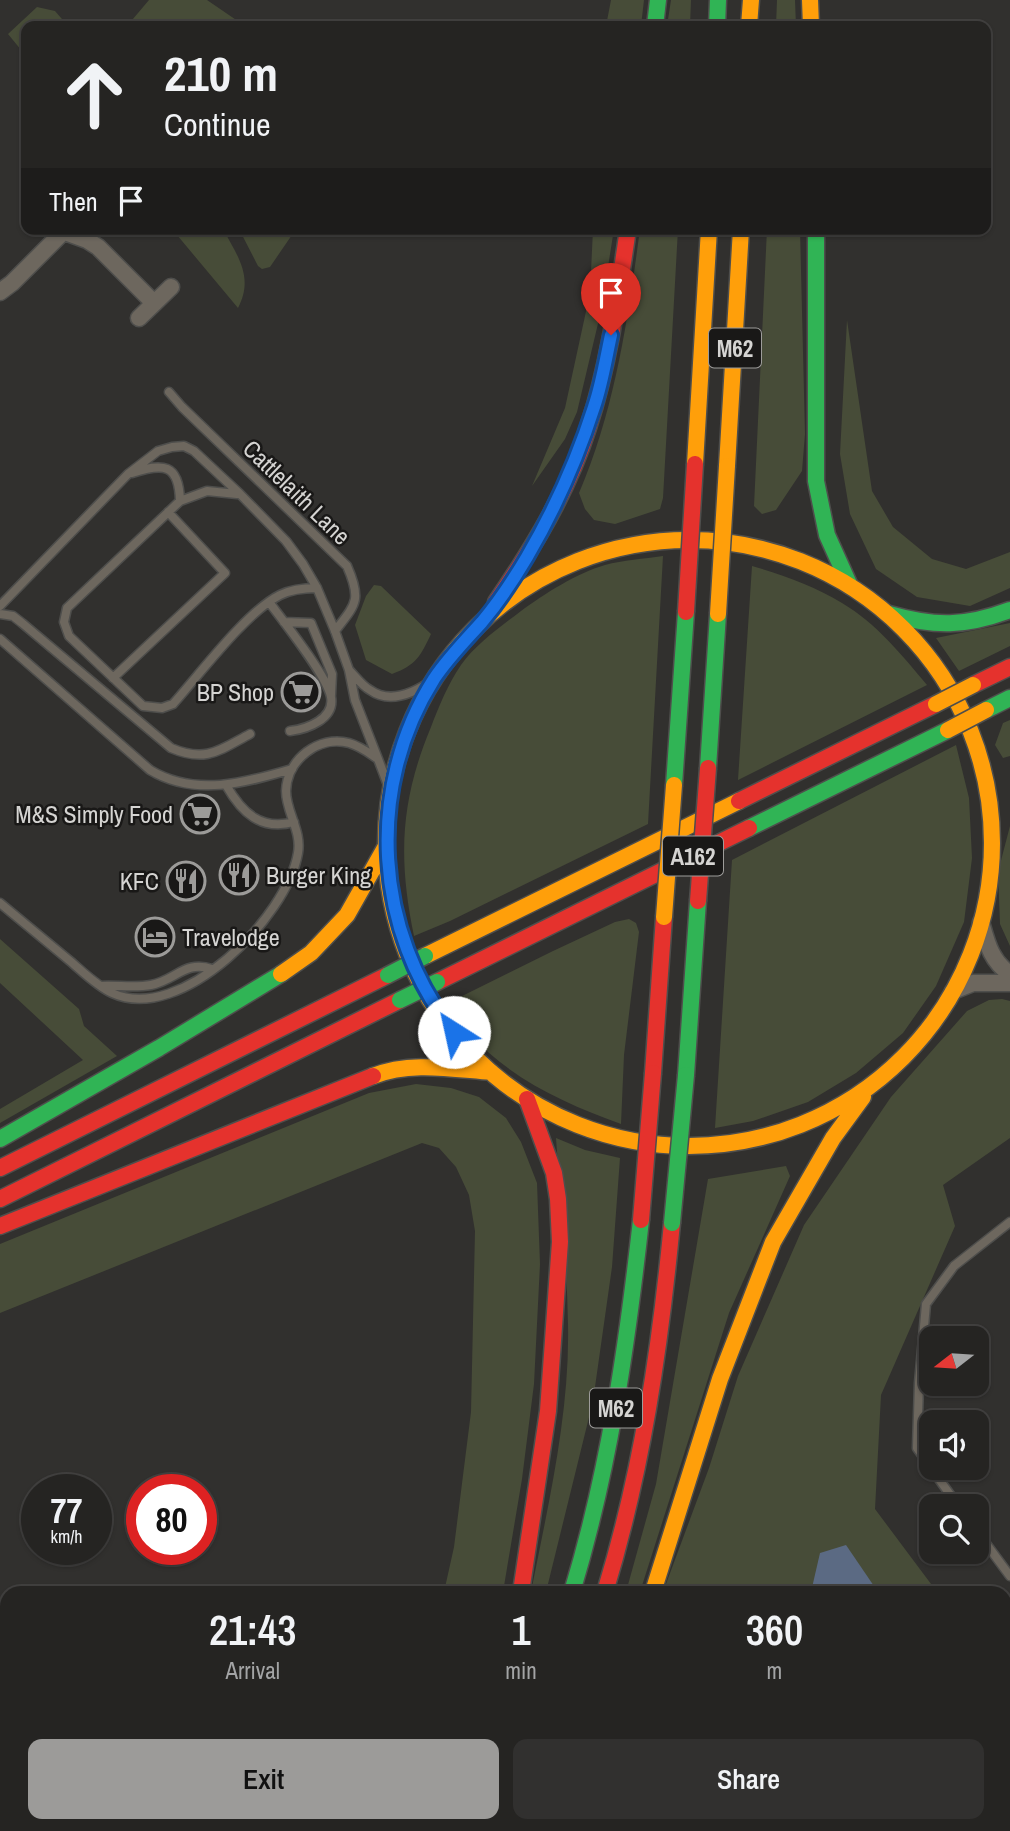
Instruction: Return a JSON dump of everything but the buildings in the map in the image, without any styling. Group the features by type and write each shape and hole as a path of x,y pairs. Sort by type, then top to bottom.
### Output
{"highway":[{"path":"656,21 658,0"},
{"path":"717,21 718,0"},
{"path":"750,21 751,0"},
{"path":"810,0 811,21"},
{"path":"482,621 548,520 571,471 595,405 611,335 627,235"},
{"name":"M62","path":"574,1586 587,1544 620,1389 630,1327 641,1220 686,612 709,235"},
{"name":"M62","path":"608,1586 631,1497 662,1332 708,768 741,235"},
{"path":"816,235 816,481 820,517 831,549 850,586"},
{"path":"673,540 720,542 778,553 811,565 850,586 886,613 926,655 958,704 980,759 987,787 992,833 990,877 981,922 966,967 925,1034 899,1062 849,1101 803,1124 754,1139 708,1146 665,1145 603,1134 564,1119 527,1098 491,1072 465,1046 442,1018 418,975 396,918 389,882 387,846 391,793 408,730 434,679 482,621 519,592 571,564 615,549 673,540"},
{"path":"886,613 943,626 971,623 1010,610"},
{"name":"A162","path":"0,1168 1010,667"},
{"name":"A162","path":"0,1199 1010,698"},
{"path":"992,833 1005,805"},
{"path":"0,1139 264,985 311,953 347,915 387,846"},
{"path":"0,1226 382,1072 421,1066 491,1072"},
{"path":"655,1586 720,1379 773,1242 833,1138 871,1086"},
{"path":"522,1586 545,1443 559,1247 556,1182 547,1147 527,1098"}],"street":[{"path":"0,292 61,235"},
{"path":"75,235 98,247 154,303"},
{"path":"139,318 171,287"},
{"path":"981,922 990,953 1010,974"},
{"path":"953,990 973,983 1010,983"}],"lane":[{"name":"Cattlelaith Lane","path":"170,392 191,417 347,566 356,586 355,605 335,631"},
{"path":"0,606 128,474 158,452 184,446 194,451 286,541 317,588 335,631 349,670 355,700 391,793"},
{"path":"128,474 150,467 168,468 178,480 180,501"},
{"path":"240,494 207,491 180,501 67,608 64,622 69,636 143,706 162,709 173,704 257,610 299,588 317,588"},
{"path":"113,678 225,573 168,512"},
{"path":"269,602 326,685 331,698"},
{"path":"0,614 13,616 22,623 171,748 186,755 204,757 250,734"},
{"path":"284,622 311,623 332,674 330,708 323,718 312,726 290,731"},
{"path":"0,639 150,770 177,783 243,784 292,769"},
{"path":"349,670 371,692 393,697 415,692 434,679"},
{"path":"0,903 100,986 124,998 154,999 179,990 245,944 272,909 294,867 299,851 295,822 287,802 286,790 292,769 299,758 309,749 335,741 361,748 378,759"},
{"path":"226,785 237,805 258,820 276,827 295,822"},
{"path":"100,986 149,986 195,965 212,969"},
{"path":"919,1452 916,1448 919,1383 926,1304 954,1266 1010,1222"},
{"path":"989,1548 1010,1576"}],"green space":[{"path":"149,0 207,0 238,21 131,21"},
{"path":"611,0 644,0 642,21 607,21"},
{"path":"671,0 691,0 690,21 668,21"},
{"path":"777,0 795,0 796,21 776,21"},
{"path":"37,7 55,11 64,21 22,21"},
{"path":"21,22 21,50 8,34"},
{"path":"177,235 226,235 239,258 244,277 245,287 238,308"},
{"path":"242,235 292,235 270,267 262,269"},
{"path":"593,235 613,235 601,311 577,412 565,439 532,486 565,408 590,293"},
{"path":"639,235 678,235 663,498 660,509 615,524 594,520 585,509 579,493 611,396"},
{"path":"767,235 800,235 805,434 802,471 776,510 762,514 754,506"},
{"path":"847,320 872,491 893,527 932,559 966,569 1010,552 1010,588 970,606 917,597 876,569 850,514 840,454"},
{"path":"663,556 648,824 414,936 404,856 408,805 413,780 434,719 461,665 481,643 505,623 572,579 605,565"},
{"path":"752,566 809,586 854,611 888,640 927,685 738,780"},
{"path":"374,585 381,586 431,634 416,659 392,674 366,660 355,625 366,596"},
{"path":"1010,623 1010,646 959,671 936,638"},
{"path":"1010,720 1010,756 1003,758 995,745 1003,723"},
{"path":"956,745 969,798 972,858 964,922 936,986 903,1033 856,1073 808,1102 753,1121 715,1128 732,860"},
{"path":"1010,826 1010,946 1000,924 998,872"},
{"path":"629,919 636,923 639,932 624,1055 621,1124 560,1099 521,1077 470,1034 450,1002 615,922"},
{"path":"0,939 79,1009 84,1026 117,1056 0,1123 0,1109 83,1060 0,983"},
{"path":"989,1000 1010,1001 1010,1138 943,1185 955,1226 881,1395 875,1509 933,1586 665,1586 709,1468 738,1376 804,1225 891,1097 967,1011"},
{"path":"416,1084 451,1088 479,1097 506,1118 521,1142 537,1183 540,1264 534,1384 504,1586 445,1586 454,1547 471,1412 475,1231 469,1195 456,1167 439,1148 422,1143 0,1313 0,1244 369,1093"},
{"path":"556,1138 585,1150 620,1158 612,1267 593,1401 547,1586 532,1586 562,1425 568,1358 566,1278"},
{"path":"786,1166 790,1176 729,1313 642,1586 628,1586 656,1484 708,1179"}],"water":[{"path":"846,1545 874,1586 812,1586 820,1553"}],"traffic: fast":[{"path":"656,21 658,0"},
{"path":"717,21 718,0"},
{"path":"816,235 816,481 827,535 850,586"},
{"path":"889,614 921,621 950,623 979,620 1010,610"},
{"path":"674,785 686,612"},
{"path":"708,768 718,614"},
{"path":"986,710 1010,698"},
{"path":"749,828 948,730"},
{"path":"686,1075 698,901"},
{"path":"388,975 425,956"},
{"path":"0,1139 281,974"},
{"path":"400,1000 437,982"},
{"path":"672,1223 686,1075"},
{"path":"574,1586 596,1500 615,1408 641,1220"}],"traffic: slow":[{"path":"749,21 751,0"},
{"path":"810,0 811,21"},
{"path":"695,464 709,235"},
{"path":"727,466 741,235"},
{"path":"718,614 727,466"},
{"path":"689,540 748,546 805,563 857,591 903,629 941,675 969,727 986,784 992,843 986,902 969,959 941,1011 903,1057 857,1095 805,1123 748,1140 689,1146 630,1140 573,1123 521,1095 475,1057 437,1011 409,959 392,902 386,843 392,784 409,727 437,675 475,629 521,591 573,563 630,546 689,540"},
{"path":"936,704 973,685"},
{"path":"948,730 986,710"},
{"path":"664,917 674,785"},
{"path":"425,956 739,801"},
{"path":"281,974 311,953 347,915 386,846"},
{"path":"373,1076 416,1067 491,1072"},
{"path":"655,1586 720,1379 773,1242 833,1138 863,1097"}],"traffic: jam":[{"path":"496,602 560,497 580,451 607,355 627,235"},
{"path":"686,612 695,464"},
{"path":"973,685 1010,667"},
{"path":"739,801 936,704"},
{"path":"698,901 708,768"},
{"path":"437,982 749,828"},
{"path":"653,1073 664,917"},
{"path":"0,1168 388,975"},
{"path":"0,1199 400,1000"},
{"path":"641,1220 653,1073"},
{"path":"0,1226 373,1076"},
{"path":"522,1586 548,1411 560,1242 554,1173 527,1099"},
{"path":"607,1586 629,1501 648,1409 662,1317 672,1223"}],"place":[{"name":"BP Shop","path":"301,692"},
{"name":"M&S Simply Food","path":"200,814"},
{"name":"Burger King","path":"239,875"},
{"name":"KFC","path":"186,881"},
{"name":"Travelodge","path":"155,937"}],"route":[{"path":"454,1032 442,1018 423,986 396,918 389,882 387,846 391,793 399,757 408,730 434,679 482,621 548,520 571,471 595,405 611,335"}]}
